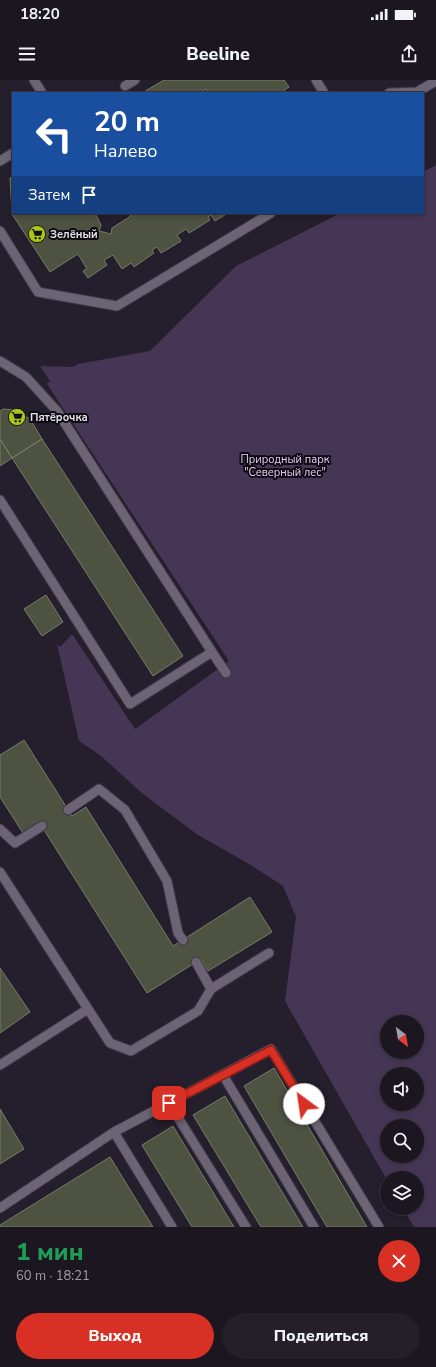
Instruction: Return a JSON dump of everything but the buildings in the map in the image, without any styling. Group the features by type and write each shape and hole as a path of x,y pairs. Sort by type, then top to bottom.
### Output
{"lane":[{"path":"34,80 41,92"},
{"path":"125,86 135,80"},
{"path":"316,80 323,92"},
{"path":"417,92 436,80"},
{"path":"0,161 12,154"},
{"path":"0,231 38,292 117,306 269,214"},
{"path":"1,364 26,377 57,411 226,673"},
{"path":"0,500 130,704 212,652"},
{"path":"68,810 99,789 125,810 167,881 178,933 183,940"},
{"path":"0,829 15,843 42,826"},
{"path":"0,872 110,1043 131,1051 198,1011 211,989 270,953"},
{"path":"196,962 211,989"},
{"path":"0,1065 88,1009"},
{"path":"0,1208 114,1132 271,1050 379,1227"},
{"path":"223,1075 314,1227"},
{"path":"169,1103 246,1227"},
{"path":"114,1132 172,1227"}],"green space":[{"name":"Природный парк \"Северный лес\"","path":"436,165 436,1227 414,1227 407,1215 424,1215 424,1171 382,1171 285,1001 296,917 283,886 249,864 198,835 143,794 100,755 79,741 57,644 60,647 72,634 135,729 229,661 47,384 50,381 40,366 73,367 78,364 150,351 236,266 339,214 424,214 424,171"}],"place":[{"name":"Зелёный","path":"37,234"},
{"name":"Пятёрочка","path":"17,417"}],"route":[{"path":"169,1103 271,1050 304,1104"}]}
